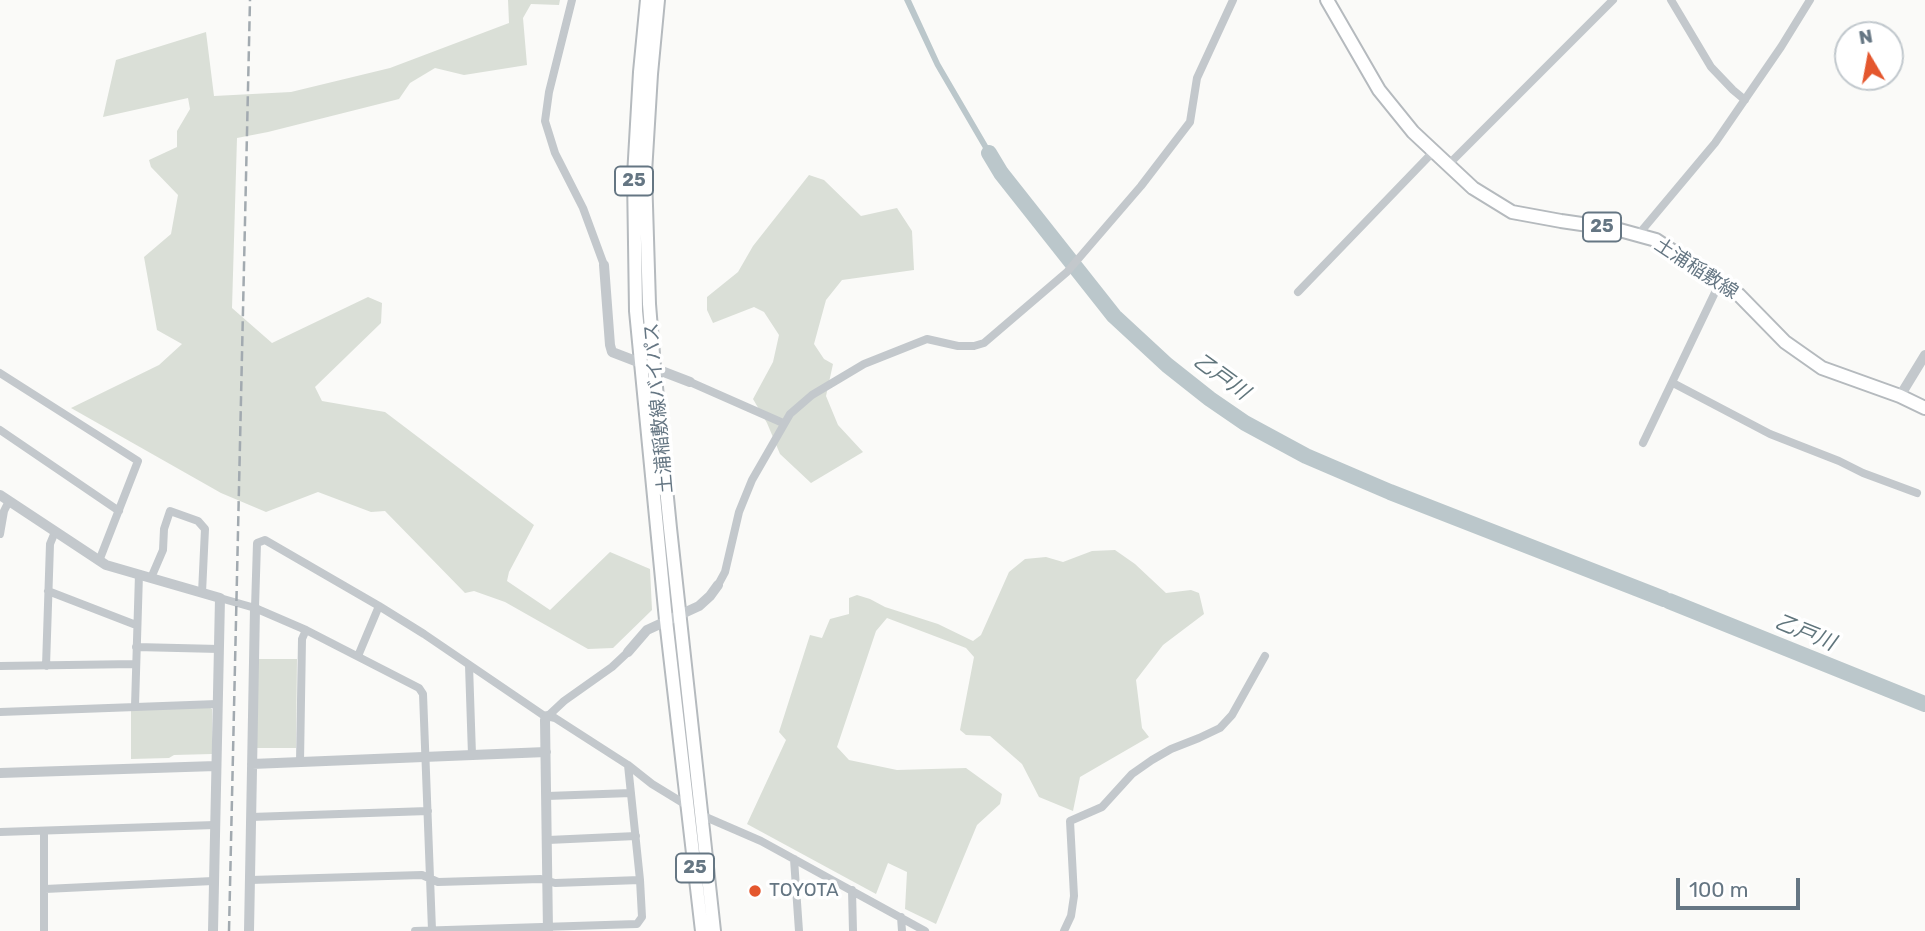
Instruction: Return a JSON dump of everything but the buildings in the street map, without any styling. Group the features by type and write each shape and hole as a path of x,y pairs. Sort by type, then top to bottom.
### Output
{"main road":[{"name":"土浦稲敷線バイパス","path":"647,0 634,176 634,282 666,620 688,806"},
{"name":"土浦稲敷線バイパス","path":"658,0 645,173 649,303 701,815"},
{"name":"土浦稲敷線","path":"1327,0 1379,90 1413,132 1473,188 1512,212 1616,229 1656,240 1739,295 1785,342 1822,368 1900,396 1925,408"},
{"name":"25","path":"688,806 702,931"},
{"name":"25","path":"701,815 714,931"}],"street":[{"path":"572,0 549,92 545,121 555,153 583,208 604,265 611,348 618,355 690,382 783,424"},
{"path":"548,929 545,720 564,701 612,667 647,630 703,602 718,585 730,556 739,512 752,481 783,424 806,400 864,364 927,339 958,346 984,343 1078,260 1142,186 1190,122 1197,78 1233,0"},
{"path":"1448,165 1613,0"},
{"path":"1671,0 1711,66 1745,100"},
{"path":"1637,235 1715,143 1810,0"},
{"path":"1298,292 1327,265 1434,151"},
{"path":"1643,443 1720,282"},
{"path":"1900,396 1925,355"},
{"path":"0,373 138,461 99,561"},
{"path":"1673,383 1770,434 1917,493"},
{"path":"0,430 119,511"},
{"path":"4,498 106,565 255,608 306,630 419,688 423,694 432,930"},
{"path":"0,534 4,498"},
{"path":"151,578 163,550 164,529 170,511 198,521 205,529 202,593"},
{"path":"46,666 50,544 55,532"},
{"path":"249,931 257,543 265,540 379,606 543,715 555,718 688,806"},
{"path":"135,706 139,574"},
{"path":"48,591 136,625"},
{"path":"213,931 220,598"},
{"path":"358,656 379,606"},
{"path":"300,762 302,639 306,630"},
{"path":"136,647 219,649"},
{"path":"1064,931 1071,916 1074,896 1070,821 1102,807 1132,774 1152,760 1220,728 1233,715 1265,656"},
{"path":"0,666 136,664"},
{"path":"469,665 472,755"},
{"path":"0,712 218,704"},
{"path":"252,764 546,752"},
{"path":"415,931 548,929 637,924 642,917 640,880 628,765"},
{"path":"0,773 216,766"},
{"path":"547,796 631,793"},
{"path":"251,817 428,811"},
{"path":"701,815 761,841 925,931"},
{"path":"0,832 215,825"},
{"path":"44,831 44,931"},
{"path":"548,840 636,836"},
{"path":"794,859 799,931"},
{"path":"250,880 422,874 438,882 541,878 555,883 640,880"},
{"path":"45,888 213,881"},
{"path":"852,890 853,931"},
{"path":"901,917 902,931"}],"shaded area":[{"path":"508,0 560,0 559,5 531,4 523,18 527,65 464,75 435,68 410,83 399,99 237,138 232,308 272,343 368,297 382,303 381,323 315,387 322,401 385,412 534,525 509,572 507,581 550,610 610,552 650,569 652,610 613,648 588,649 505,602 474,591 465,593 385,511 371,512 318,492 266,512 221,493 71,408 159,365 182,344 157,330 144,257 171,234 178,195 151,167 149,160 177,147 177,131 190,109 188,98 103,117 116,60 206,32 214,96 291,92 390,68 509,23"},
{"path":"904,0 911,0 940,63 1003,171 998,174 935,66"},
{"path":"809,175 824,180 861,216 897,208 912,231 914,270 842,280 826,300 814,344 824,359 833,364 826,396 838,425 863,452 811,483 780,454 753,399 773,362 779,335 764,312 754,307 713,323 707,310 707,297 738,272 753,246"},
{"path":"1115,550 1135,564 1166,593 1191,590 1199,593 1204,614 1163,645 1136,680 1142,728 1149,737 1080,777 1073,811 1039,797 1022,764 990,736 966,735 960,730 974,657 966,648 887,618 876,631 837,747 849,760 897,770 966,768 1002,794 1000,804 977,825 936,924 905,909 907,872 888,863 876,894 747,824 786,740 779,732 810,635 822,638 830,619 849,614 849,598 857,595 870,599 885,607 938,624 973,641 981,635 1009,572 1025,559 1046,557 1063,562 1092,551"},
{"path":"257,659 297,659 296,748 255,748"},
{"path":"208,706 212,709 212,754 131,759 131,709"}],"waterway":[{"name":"乙戸川","path":"989,153 1001,173 1114,316 1167,365 1245,423 1306,456 1390,492 1664,599"},
{"name":"乙戸川","path":"1669,601 1925,704"}],"railway":[{"path":"229,931 250,0"}],"place":[{"name":"TOYOTA","path":"755,891"}]}
